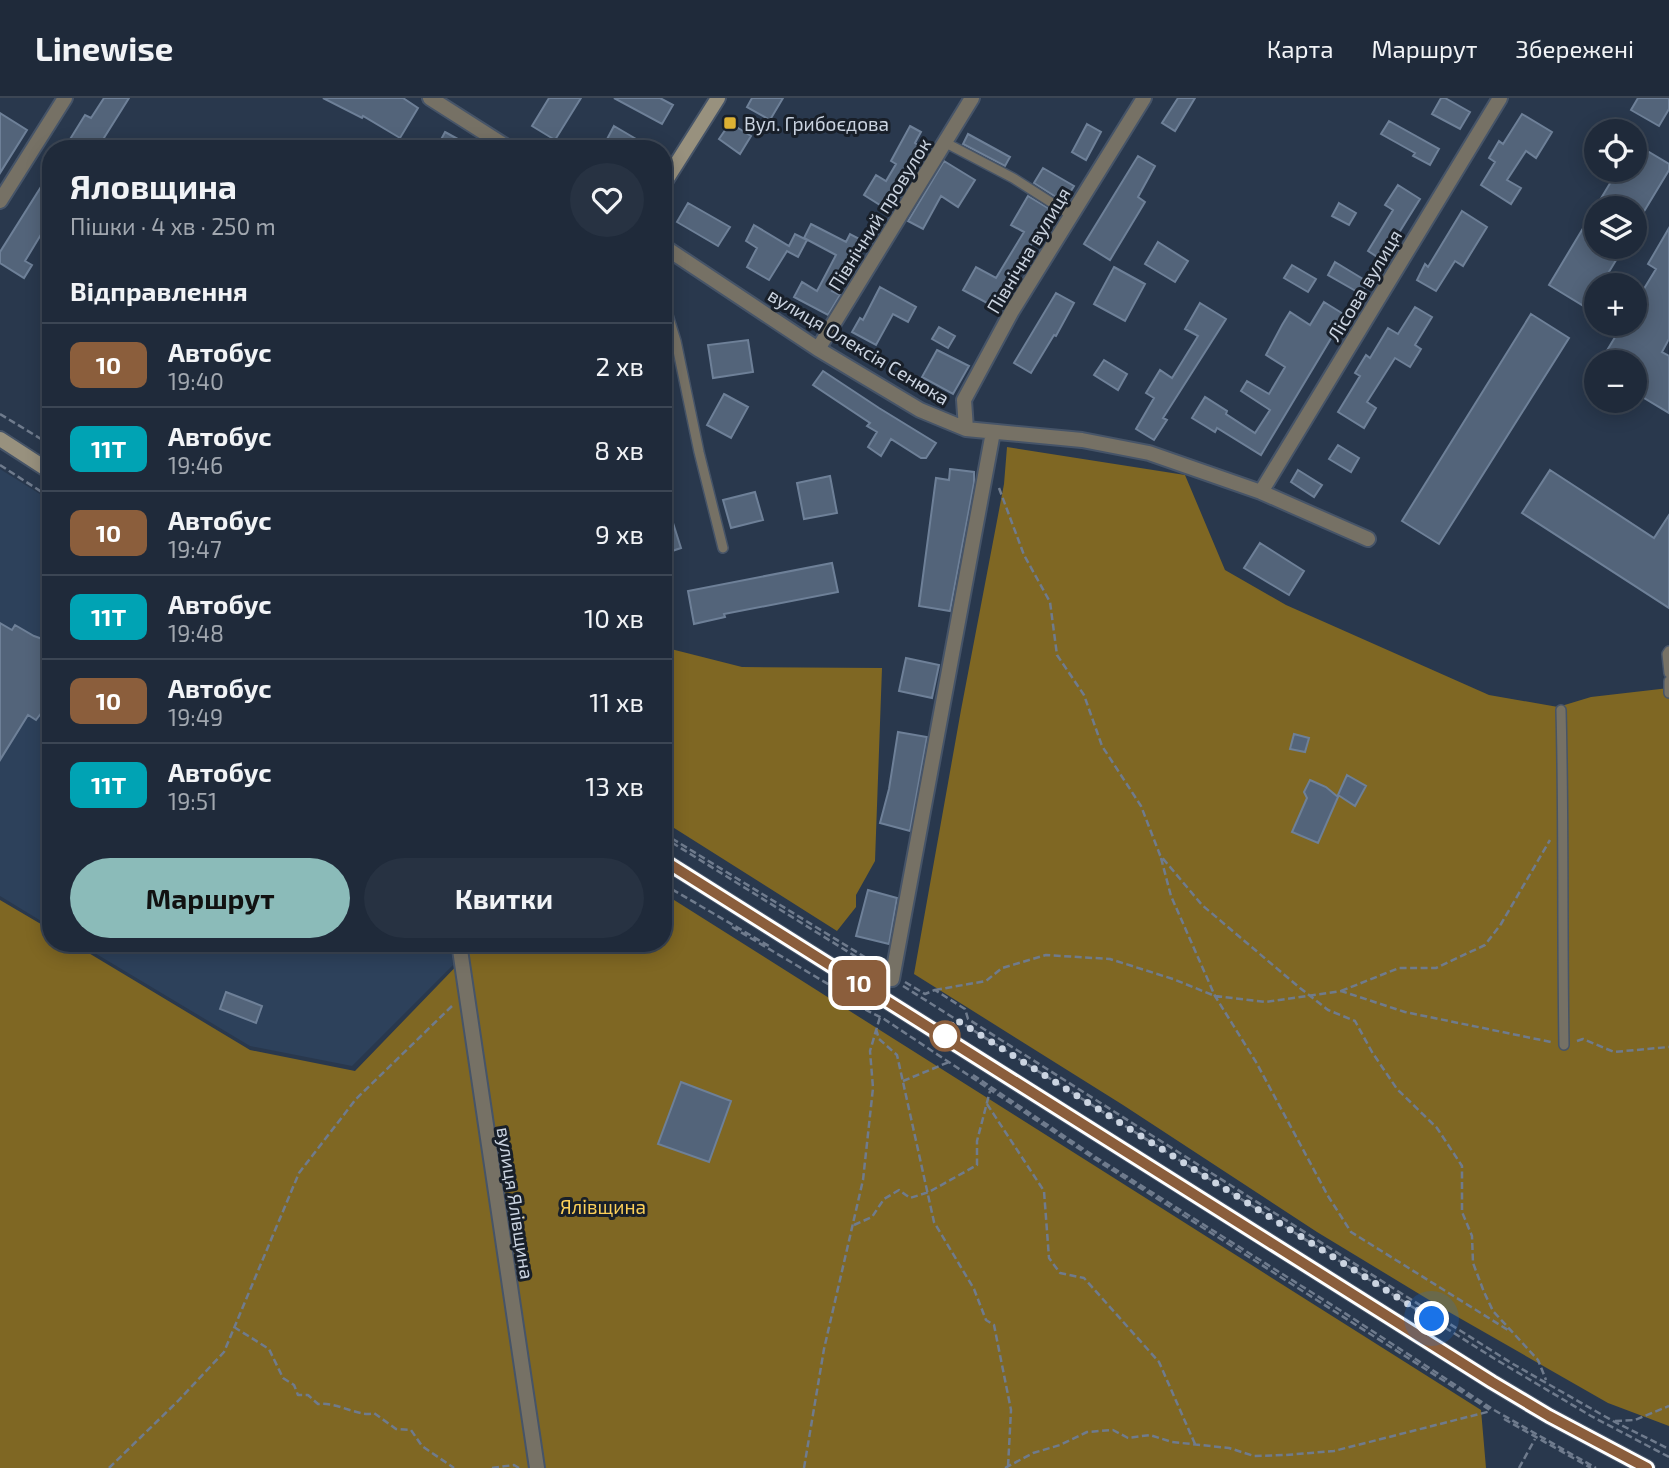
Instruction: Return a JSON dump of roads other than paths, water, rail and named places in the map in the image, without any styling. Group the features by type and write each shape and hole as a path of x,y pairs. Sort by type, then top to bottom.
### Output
{"main road":[{"path":"672,171 718,98"},
{"path":"0,439 42,466"},
{"path":"672,866 1492,1382 1647,1468"}],"street":[{"path":"0,201 65,98"},
{"path":"430,98 496,140"},
{"name":"Північний провулок","path":"818,349 972,98"},
{"name":"Північна вулиця","path":"966,429 964,400 1012,311 1144,98"},
{"name":"Лісова вулиця","path":"1261,492 1500,98"},
{"name":"вулиця Олексія Сенюка","path":"672,252 818,349 920,410 966,429 1082,440 1149,453 1261,492 1368,539"},
{"path":"893,977 993,432"},
{"name":"вулиця Ялівщина","path":"460,952 537,1468"}],"lane":[{"path":"946,143 1013,178 1071,215"},
{"path":"672,328 723,548"},
{"path":"1669,651 1669,673"},
{"path":"1669,681 1669,692"},
{"path":"1561,710 1564,1045"}],"place":[{"name":"Вул. Грибоєдова","path":"730,123"}],"park label":[{"name":"Ялівщина","path":"603,1206"}]}
